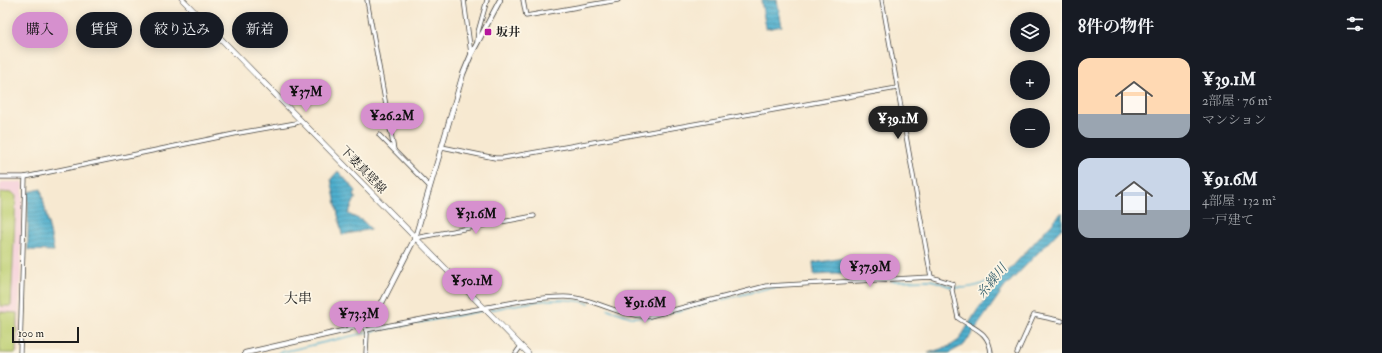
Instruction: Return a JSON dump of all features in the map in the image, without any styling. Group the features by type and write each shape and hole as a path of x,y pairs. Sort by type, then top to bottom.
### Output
{"main road":[{"name":"下妻真壁線","path":"183,0 528,353"}],"street":[{"path":"367,0 394,150"},
{"path":"464,0 471,55"},
{"path":"477,44 478,32 487,0"},
{"path":"245,353 352,329 363,322 383,301 415,238 462,80 471,55 500,0"},
{"path":"523,0 526,16 618,0"},
{"path":"882,0 931,277"},
{"path":"442,147 495,158 503,158 897,88"},
{"path":"0,177 25,177 301,121"},
{"path":"379,135 430,187"},
{"path":"20,353 25,177"},
{"path":"415,238 534,216"},
{"path":"367,332 540,298 567,297 588,300 628,314 645,316 766,286 931,277 953,284 952,287 958,318 987,338 991,353"},
{"path":"1017,353 1034,315 1062,321"},
{"path":"363,322 367,332 366,353"},
{"path":"516,353 521,346"}],"shaded area":[{"path":"0,182 23,182 18,353 0,353"}],"green space":[{"path":"0,192 13,193 16,196 11,306 0,306"},
{"path":"0,312 17,313 16,353 0,353"}],"water":[{"path":"761,0 777,0 782,26 766,29"},
{"path":"338,171 356,191 354,196 356,197 348,214 363,221 371,229 342,235 331,179"},
{"path":"41,189 54,251 28,250 28,192"},
{"path":"1062,212 1062,228 1004,288 964,345 949,353 928,353 950,346 959,340 978,309 1002,278"},
{"path":"850,257 850,259 852,259 853,267 861,265 862,273 814,275 813,263"}],"waterway":[{"name":"糸繰川","path":"891,281 930,280 952,287 961,288 976,286 989,280 998,285"},
{"path":"608,309 631,317 651,318 768,288 783,287"},
{"path":"490,310 552,300 589,303"},
{"path":"278,353 369,332 481,311"}],"place":[{"name":"坂井","path":"488,32"}],"district":[{"name":"大串","path":"298,298"}]}
